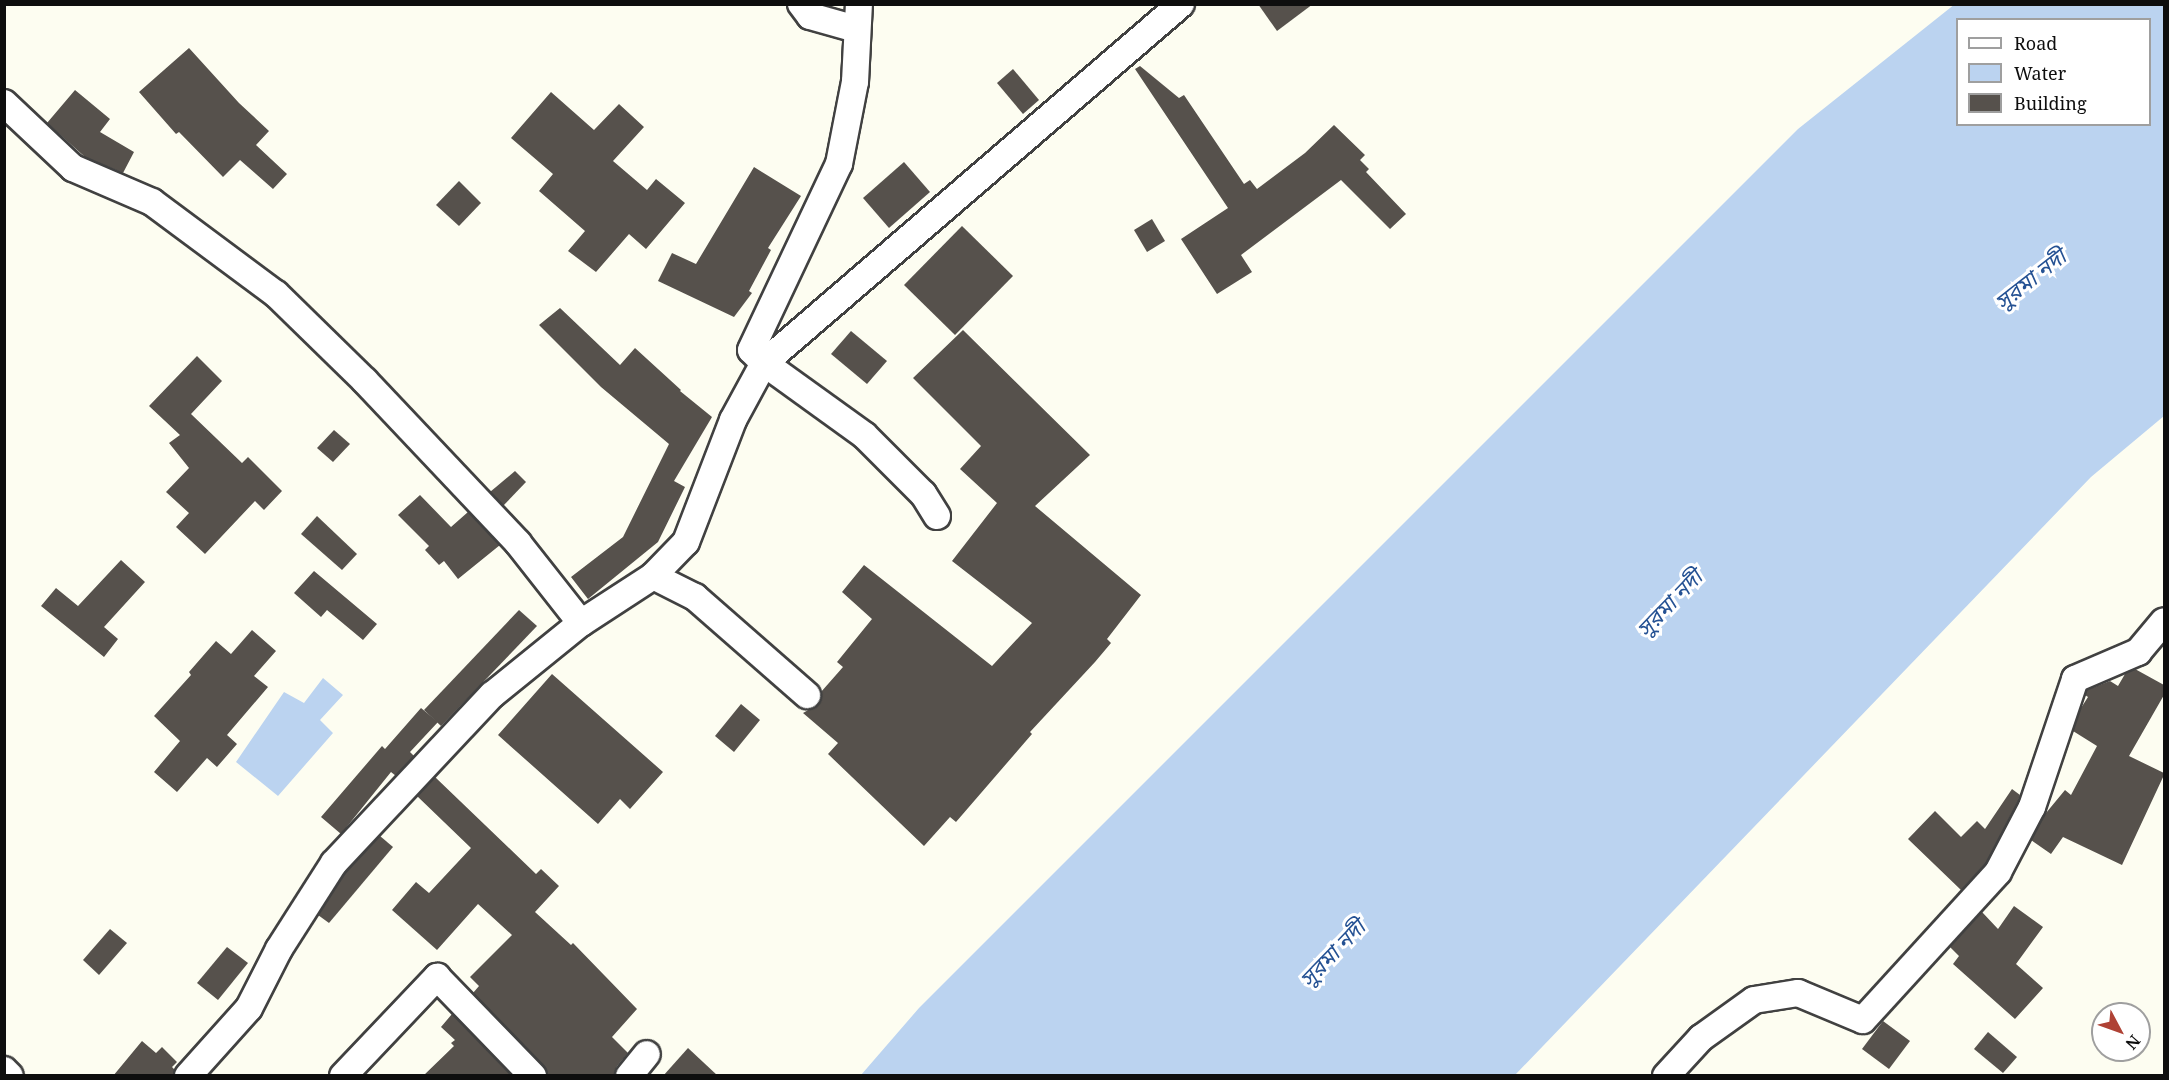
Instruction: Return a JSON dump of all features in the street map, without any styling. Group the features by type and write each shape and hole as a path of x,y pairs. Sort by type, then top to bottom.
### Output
{"street":[{"path":"801,4 810,16 858,17 855,82 839,164 751,350 764,363 864,435 923,494 937,516"},
{"path":"197,1073 249,1008 279,949 334,863 492,695 581,623 653,576 686,542 733,420 764,363 1181,4"},
{"path":"4,103 73,168 152,202 276,294 365,381 518,543 581,623"},
{"path":"653,576 694,597 807,695"},
{"path":"1666,1076 1701,1038 1754,1000 1798,993 1863,1020 1998,872 2032,807 2075,679 2138,652 2164,621"},
{"path":"343,1076 437,977 533,1076"},
{"path":"629,1076 647,1054"},
{"path":"4,1070 10,1076"}],"water":[{"name":"সুরমা নদী","path":"1955,4 2164,5 2164,416 2091,477 1515,1075 861,1075 919,1008 1798,129"},
{"path":"323,678 343,695 320,720 333,733 278,796 236,762 284,692 304,703"}],"building":[{"path":"1258,4 1313,4 1277,31"},
{"path":"189,48 239,103 269,131 256,145 287,174 273,189 240,160 223,177 179,132 176,134 139,92"},
{"path":"1140,66 1179,98 1184,95 1244,184 1250,180 1257,189 1305,153 1334,125 1365,155 1360,160 1369,169 1366,172 1406,214 1390,229 1341,180 1241,255 1252,272 1217,294 1181,239 1228,208 1135,69"},
{"path":"1013,69 1039,100 1023,114 997,83"},
{"path":"75,90 110,119 100,132 134,152 123,173 85,157 47,123"},
{"path":"551,92 594,130 619,104 644,127 613,161 647,190 656,179 685,203 646,249 629,234 596,272 568,251 585,231 539,191 553,174 511,138"},
{"path":"904,162 930,192 889,228 863,198"},
{"path":"754,167 801,196 768,248 771,250 749,291 752,293 734,317 658,281 672,253 696,264"},
{"path":"459,181 481,203 459,226 436,205"},
{"path":"1152,219 1165,241 1147,252 1134,230"},
{"path":"962,226 1013,276 955,335 904,285"},
{"path":"560,308 620,365 635,348 680,391 712,417 674,481 685,487 658,542 588,599 571,577 623,537 669,444 601,387 539,325"},
{"path":"963,330 1090,455 1035,506 1141,595 1107,639 1111,643 1095,662 1030,732 1032,734 956,822 950,817 924,846 828,754 838,743 803,713 819,704 821,692 843,667 837,662 872,619 842,592 864,565 992,666 1032,623 952,561 997,503 960,469 981,446 913,378"},
{"path":"851,331 887,361 867,384 831,354"},
{"path":"197,356 222,381 191,414 242,463 248,457 282,491 264,510 255,501 205,554 176,527 189,513 166,492 189,468 169,443 180,435 149,406"},
{"path":"334,430 350,444 333,462 317,448"},
{"path":"515,471 526,482 503,506 490,492"},
{"path":"420,495 451,527 468,512 500,545 458,579 444,561 439,565 425,550 429,546 398,515"},
{"path":"317,516 357,554 342,570 301,534"},
{"path":"121,560 145,582 104,627 118,639 104,657 41,606 56,588 78,606"},
{"path":"314,571 377,624 363,640 327,610 321,617 294,593"},
{"path":"519,610 537,626 441,726 424,710"},
{"path":"252,630 276,651 254,676 268,687 227,735 237,744 217,767 207,758 177,792 154,772 180,741 154,716 191,675 189,672 216,641 231,654"},
{"path":"2135,669 2164,685 2164,695 2129,756 2164,775 2122,865 2063,837 2051,854 2031,840 2046,813 2065,790 2071,795 2097,746 2073,731 2081,708 2088,697 2085,695 2087,690 2110,681 2118,686 2125,674"},
{"path":"552,674 663,772 630,809 620,799 598,824 498,735"},
{"path":"741,704 760,720 734,752 715,736"},
{"path":"421,708 438,722 410,752 414,756 396,776 391,772 341,834 321,817 382,746 385,749"},
{"path":"435,777 536,874 541,869 559,886 535,912 571,945 573,943 637,1009 612,1037 628,1053 617,1066 614,1076 548,1076 544,1066 473,993 479,986 470,977 512,935 478,904 437,950 392,910 416,882 429,893 471,848 417,796"},
{"path":"2012,789 2020,795 2018,801 1986,863 1961,890 1908,839 1935,811 1961,837 1977,821 1985,829"},
{"path":"380,836 393,847 329,923 318,915 346,872"},
{"path":"2014,906 2043,927 2016,964 2043,988 2015,1019 1953,964 1959,956 1950,947 1982,912 1998,929"},
{"path":"110,929 127,943 99,975 83,960"},
{"path":"227,947 248,963 218,1000 197,983"},
{"path":"452,1014 512,1076 423,1076 454,1046 451,1043 455,1040 441,1027"},
{"path":"1883,1021 1910,1041 1889,1069 1862,1049"},
{"path":"1988,1032 2017,1057 2003,1073 1974,1049"},
{"path":"142,1041 156,1053 162,1047 177,1062 172,1067 175,1070 173,1076 113,1076"},
{"path":"688,1048 718,1076 663,1076"}]}
